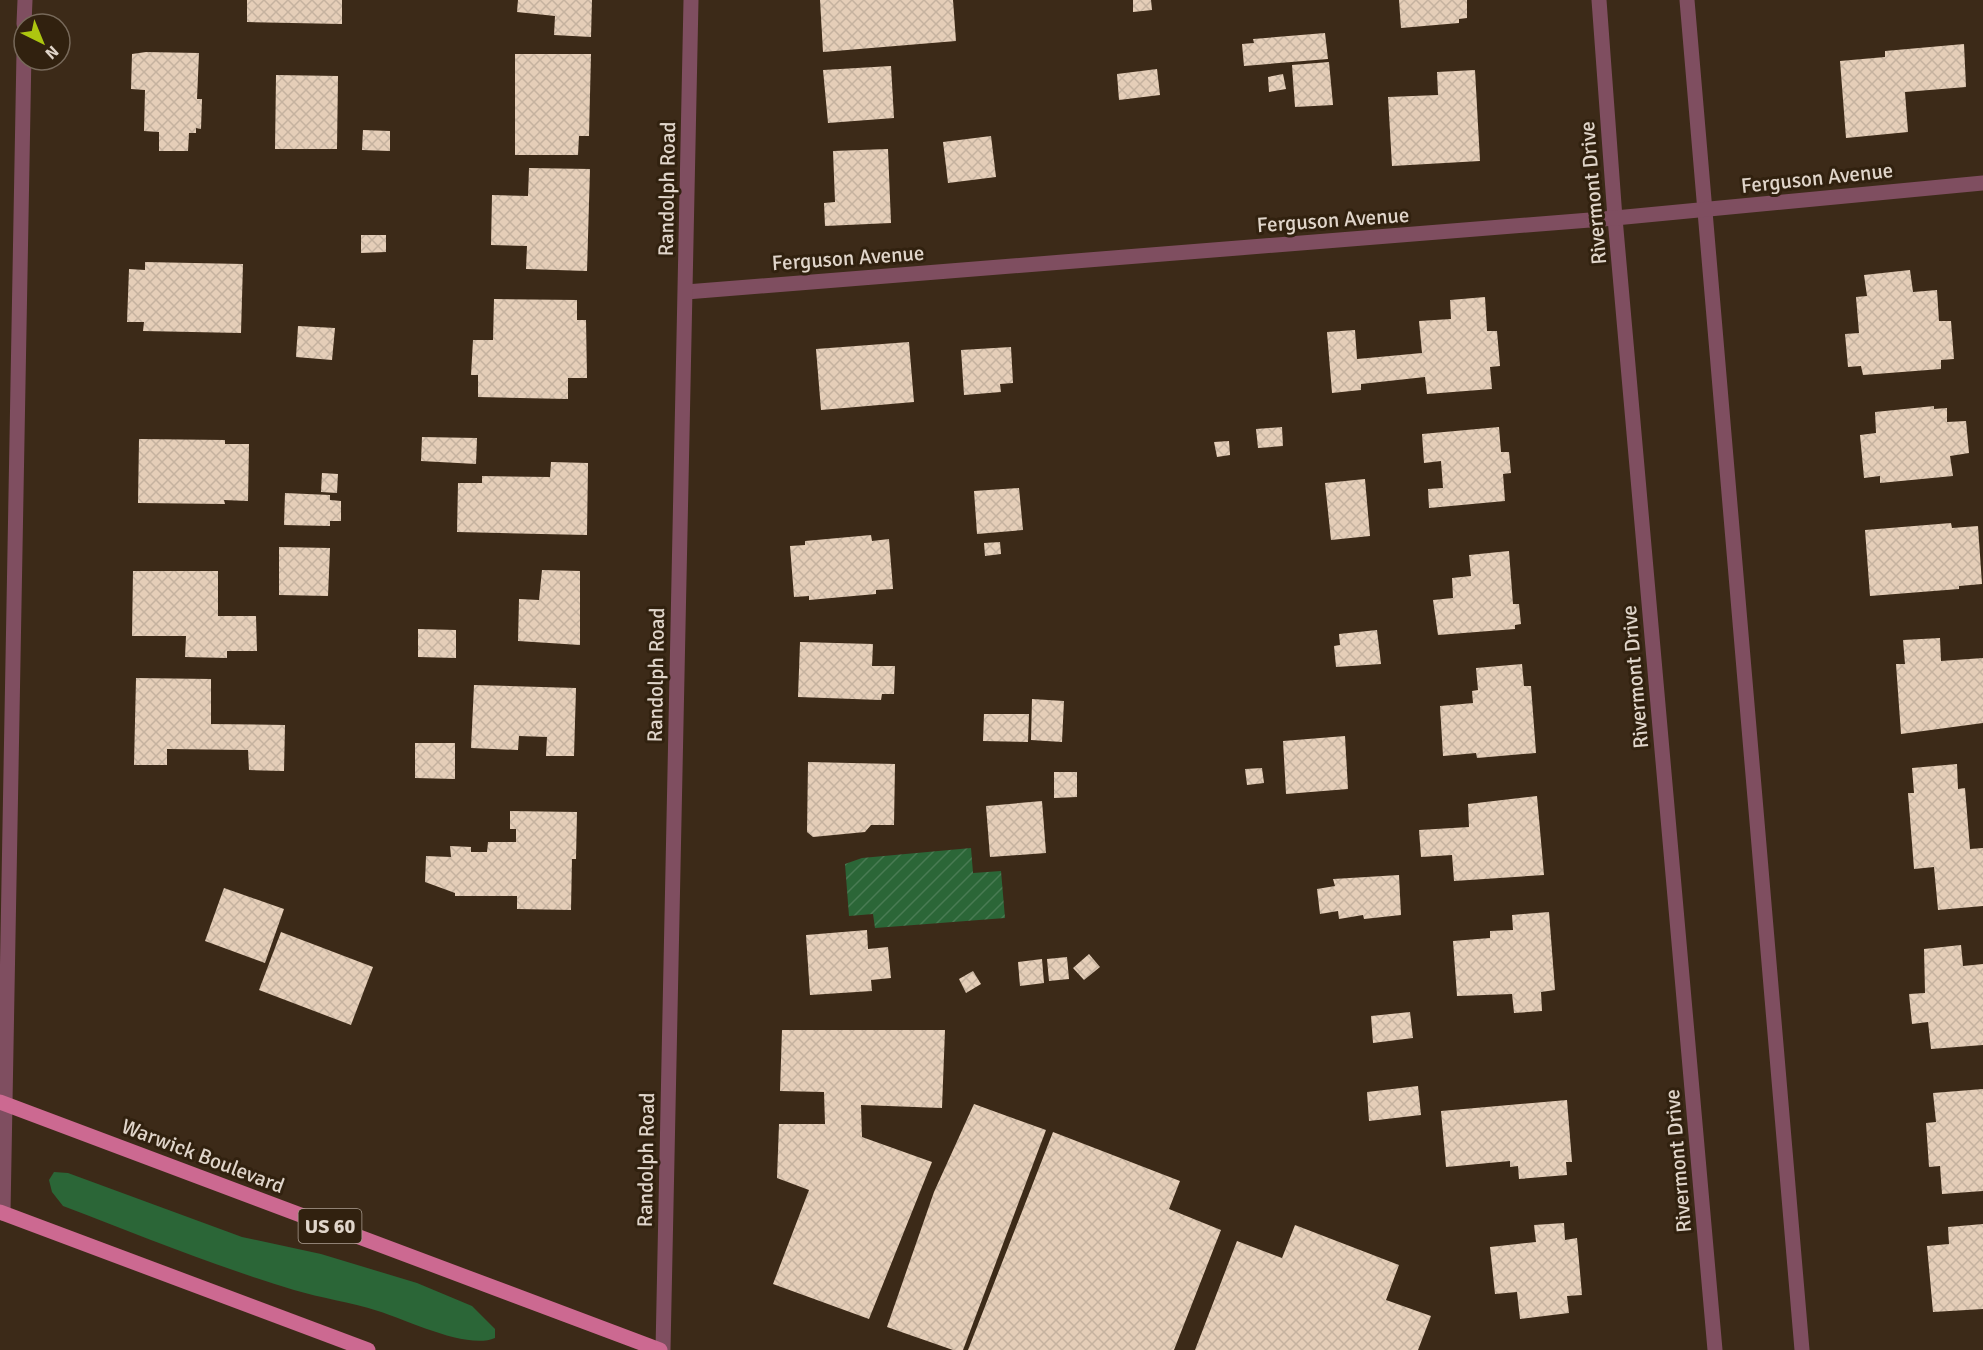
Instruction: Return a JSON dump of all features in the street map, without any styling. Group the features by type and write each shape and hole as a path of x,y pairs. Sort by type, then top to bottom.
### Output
{"main road":[{"name":"Warwick Boulevard","path":"3,1104 662,1350"},
{"path":"2,1213 368,1350"}],"street":[{"name":"Randolph Road","path":"662,1350 691,0"},
{"name":"Rivermont Drive","path":"1599,0 1615,218 1715,1350"},
{"path":"1688,0 1802,1350"},
{"path":"2,1213 24,72"},
{"name":"Ferguson Avenue","path":"686,292 1615,218 1983,183"}],"green space":[{"path":"971,848 973,873 1001,871 1005,918 875,928 873,914 849,916 845,864 862,858"},
{"path":"54,1172 68,1173 242,1237 321,1254 417,1283 472,1306 495,1329 495,1338 483,1341 453,1337 367,1308 265,1281 177,1250 63,1206 52,1192 49,1180"}],"building":[{"path":"247,0 342,0 342,24 247,22"},
{"path":"518,0 592,0 591,37 554,35 555,16 517,12"},
{"path":"820,0 953,0 956,41 823,52"},
{"path":"1133,0 1151,0 1152,10 1133,12"},
{"path":"1399,0 1467,0 1467,18 1459,19 1459,23 1401,28"},
{"path":"1325,33 1328,59 1244,66 1242,44 1254,43 1253,39"},
{"path":"1964,44 1966,87 1905,92 1908,132 1846,138 1840,61 1885,57 1885,51"},
{"path":"199,53 197,99 202,99 201,129 196,128 196,133 189,133 188,151 159,151 159,132 144,131 145,90 131,89 132,54"},
{"path":"515,54 591,54 589,136 579,136 578,155 515,155"},
{"path":"1329,62 1333,105 1295,107 1292,65"},
{"path":"891,66 894,118 828,123 823,70"},
{"path":"1157,69 1160,95 1119,100 1117,74"},
{"path":"1475,70 1480,161 1392,166 1388,97 1438,95 1437,72"},
{"path":"1283,74 1286,89 1269,92 1268,77"},
{"path":"276,75 338,76 337,149 275,149"},
{"path":"363,130 390,131 390,151 362,150"},
{"path":"991,136 996,177 948,183 943,142"},
{"path":"888,149 891,223 825,226 824,203 835,202 833,151"},
{"path":"529,168 590,169 587,271 526,269 527,246 491,245 492,195 528,196"},
{"path":"361,235 386,235 386,252 361,253"},
{"path":"145,262 243,264 241,333 143,331 144,322 127,322 129,269 145,270"},
{"path":"1910,270 1913,292 1937,290 1939,321 1951,321 1954,359 1941,360 1941,369 1863,375 1861,366 1848,367 1845,334 1859,333 1856,297 1867,296 1864,275"},
{"path":"1485,297 1487,331 1497,331 1500,366 1490,367 1492,389 1427,394 1425,377 1361,384 1361,390 1332,393 1327,332 1355,330 1357,359 1422,353 1419,321 1451,319 1450,300"},
{"path":"494,299 577,300 577,320 586,320 587,378 568,378 568,399 478,397 478,375 471,375 473,340 493,340"},
{"path":"298,326 335,328 332,360 296,357"},
{"path":"909,342 914,402 821,410 816,349"},
{"path":"1011,347 1013,383 1000,384 1001,392 964,395 961,350"},
{"path":"1934,406 1934,409 1947,408 1947,422 1966,421 1969,453 1950,456 1953,476 1880,483 1880,476 1864,478 1860,435 1876,433 1875,412"},
{"path":"1282,427 1283,446 1258,448 1256,429"},
{"path":"1499,427 1501,452 1509,452 1511,473 1503,474 1505,501 1429,508 1428,489 1443,488 1441,461 1424,463 1422,434"},
{"path":"422,437 477,438 476,464 421,461"},
{"path":"139,439 225,440 225,444 249,444 248,501 224,500 225,504 138,503"},
{"path":"1229,441 1230,455 1217,457 1214,442"},
{"path":"551,462 588,463 587,535 457,532 458,483 482,483 482,476 550,477"},
{"path":"322,473 338,474 337,493 321,492"},
{"path":"1365,479 1370,536 1331,540 1325,483"},
{"path":"1019,488 1023,530 977,534 974,491"},
{"path":"285,493 330,495 330,500 341,501 341,521 330,521 330,526 284,525"},
{"path":"1951,523 1952,528 1978,526 1982,584 1959,586 1959,589 1870,596 1865,530"},
{"path":"871,535 872,541 889,539 893,589 876,590 876,594 809,600 809,596 794,597 790,546 805,545 805,541"},
{"path":"1000,542 1001,554 985,556 984,543"},
{"path":"279,547 330,548 328,596 279,595"},
{"path":"1509,551 1513,604 1519,604 1521,624 1515,625 1515,629 1438,635 1433,600 1453,598 1452,578 1471,576 1469,555"},
{"path":"542,570 580,571 580,645 518,641 519,599 539,600"},
{"path":"133,571 218,571 218,616 256,616 257,651 227,651 227,658 185,657 186,636 132,636"},
{"path":"418,629 456,630 456,658 418,657"},
{"path":"1377,630 1381,664 1336,667 1334,646 1340,645 1339,634"},
{"path":"1940,638 1941,661 1983,658 1983,723 1901,734 1896,664 1905,664 1903,640"},
{"path":"800,642 873,644 872,666 895,666 894,694 882,694 881,700 798,697"},
{"path":"1522,664 1524,686 1531,686 1536,753 1477,758 1476,753 1443,756 1440,706 1473,703 1472,691 1478,690 1476,668"},
{"path":"136,678 211,679 211,724 285,725 284,771 249,770 248,750 167,749 167,765 134,765"},
{"path":"474,685 576,688 574,756 546,756 547,737 519,736 518,750 471,748"},
{"path":"1032,699 1064,701 1062,742 1031,740"},
{"path":"984,714 1029,714 1028,742 983,741"},
{"path":"1345,736 1348,789 1286,794 1283,741"},
{"path":"415,743 455,743 455,779 415,778"},
{"path":"808,762 895,764 894,825 871,825 865,832 813,837 807,832"},
{"path":"1957,764 1958,789 1965,788 1970,849 1983,848 1983,906 1938,910 1934,867 1914,869 1908,793 1914,793 1912,768"},
{"path":"1262,768 1264,783 1247,785 1245,769"},
{"path":"1054,772 1077,772 1077,797 1054,798"},
{"path":"1537,796 1544,875 1454,881 1452,855 1421,857 1419,830 1469,827 1468,804"},
{"path":"1042,801 1046,853 990,857 986,806"},
{"path":"510,811 577,812 576,859 572,859 571,910 517,909 517,896 455,896 455,893 425,882 426,856 451,857 450,846 471,847 471,852 487,852 488,842 516,842 516,829 510,829"},
{"path":"1399,875 1401,915 1364,919 1363,915 1339,919 1338,911 1320,914 1317,889 1335,886 1333,879"},
{"path":"224,888 284,909 265,963 205,941"},
{"path":"1549,912 1555,990 1541,992 1542,1011 1514,1013 1512,994 1457,996 1453,941 1490,938 1490,931 1513,930 1512,915"},
{"path":"867,930 868,949 888,947 891,978 871,980 872,991 810,995 806,935"},
{"path":"281,932 373,967 351,1025 259,990"},
{"path":"1961,945 1963,966 1983,964 1983,1045 1931,1049 1928,1022 1912,1024 1909,994 1925,993 1924,949"},
{"path":"1089,954 1100,967 1084,980 1073,968"},
{"path":"1067,957 1069,979 1049,981 1047,959"},
{"path":"1042,959 1044,983 1020,986 1018,962"},
{"path":"973,971 981,984 966,993 959,979"},
{"path":"1410,1012 1413,1038 1373,1043 1371,1016"},
{"path":"782,1030 945,1030 942,1108 861,1105 862,1137 932,1162 869,1319 773,1284 809,1190 777,1178 779,1124 825,1124 824,1092 780,1091"},
{"path":"1418,1086 1421,1115 1369,1121 1367,1092"},
{"path":"1983,1089 1983,1191 1942,1194 1940,1166 1929,1167 1926,1123 1936,1122 1933,1093"},
{"path":"1567,1100 1572,1162 1566,1162 1567,1175 1519,1179 1518,1166 1510,1167 1510,1161 1446,1167 1441,1111"},
{"path":"974,1104 1046,1130 963,1350 953,1350 887,1327 934,1192"},
{"path":"1053,1132 1180,1181 1169,1209 1221,1230 1174,1350 968,1350"},
{"path":"1564,1223 1565,1240 1577,1238 1582,1295 1567,1296 1569,1313 1520,1319 1517,1292 1495,1294 1490,1247 1536,1242 1534,1225"},
{"path":"1983,1224 1983,1309 1933,1312 1927,1246 1949,1244 1948,1227"},
{"path":"1295,1225 1399,1265 1386,1300 1431,1316 1418,1350 1195,1350 1237,1241 1282,1258"}]}
